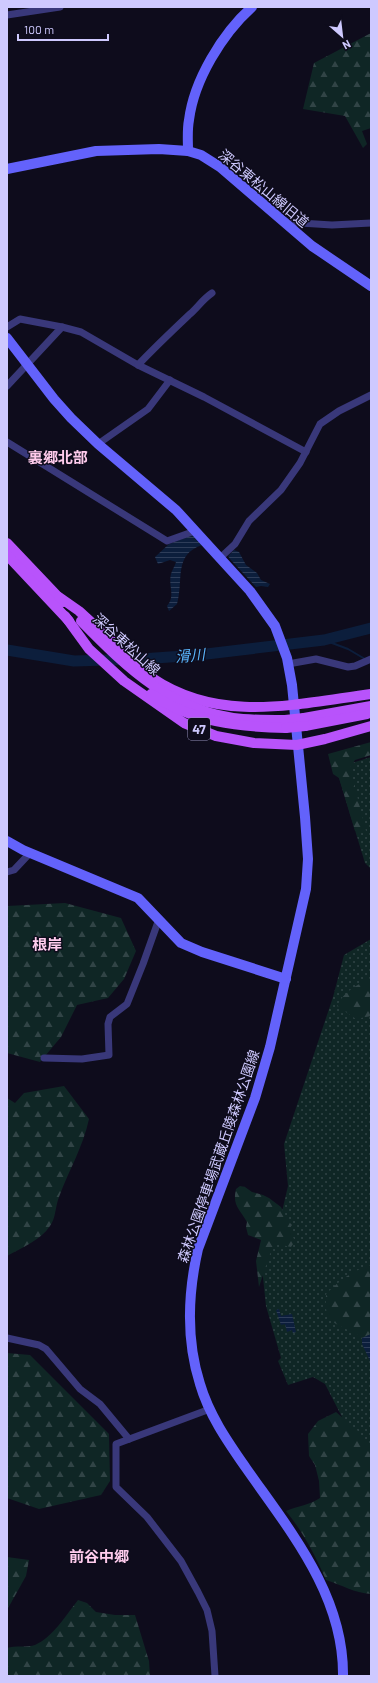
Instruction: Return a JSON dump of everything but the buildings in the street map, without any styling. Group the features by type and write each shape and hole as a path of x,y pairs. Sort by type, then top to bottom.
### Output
{"main road":[{"name":"深谷東松山線","path":"7,543 129,668 152,686 195,707 217,714 242,719 286,724"},
{"name":"深谷東松山線","path":"7,555 116,667 137,685 182,711 226,724 286,724 371,713"},
{"name":"深谷東松山線","path":"59,597 79,611 152,678 197,700 220,705 267,707 294,706 371,694"},
{"name":"深谷東松山線","path":"65,616 89,649 124,681 184,723 216,736 234,741 272,745 297,745 371,726"},
{"name":"深谷東松山線","path":"304,722 371,706"}],"street":[{"path":"7,15 60,7"},
{"path":"188,151 188,121 197,89 216,50 228,31 252,7"},
{"name":"深谷東松山線旧道","path":"7,169 96,151 159,149 188,151 201,155 220,167 312,246 371,286"},
{"path":"284,222 332,225 371,223"},
{"path":"138,365 162,338 192,312 203,299 212,293"},
{"path":"7,327 20,319 81,332 138,365 170,380 306,452"},
{"path":"7,386 62,327"},
{"name":"森林公園停車場武蔵丘陵森林公園線","path":"7,338 54,399 98,444 154,490 196,531 250,591 277,630 288,660 305,817 308,859 306,889 286,979 255,1098 198,1248 193,1273 190,1326 196,1370 210,1409 225,1438 307,1556 323,1585 339,1635 343,1676"},
{"path":"98,444 148,410 170,380"},
{"path":"220,558 235,544 249,521 281,490 306,452 314,434 327,418 371,395"},
{"path":"7,442 167,541 196,531"},
{"path":"288,660 316,659 348,667 355,666 371,659"},
{"path":"7,841 30,854 138,898 159,919 172,935 190,947 252,969 286,979"},
{"path":"7,872 14,870 30,854"},
{"path":"44,1058 82,1059 109,1055 108,1024 110,1017 127,1004 159,919"},
{"path":"7,1338 39,1345 46,1350 80,1389 106,1410 129,1439"},
{"path":"210,1409 116,1444 116,1487 147,1517 181,1561 198,1592 207,1610 212,1631 215,1676"}],"green space":[{"path":"371,33 371,128 362,131 367,144 363,148 345,116 303,109 314,63"},
{"path":"371,742 371,755 355,760 350,768 366,831 355,831 339,778 333,774 328,754"},
{"path":"371,757 370,868 365,863 336,768"},
{"path":"65,903 121,918 136,951 124,979 108,998 77,1005 61,1037 40,1062 7,1053 7,906"},
{"path":"371,939 371,1566 342,1417 325,1384 313,1377 288,1385 278,1361 281,1358 266,1306 262,1268 276,1237 288,1186 284,1144 333,997 344,955"},
{"path":"371,978 371,1016 356,1019 337,1006 347,992"},
{"path":"64,1086 89,1119 80,1149 59,1197 50,1226 36,1240 7,1256 7,1098 15,1103 24,1093"},
{"path":"240,1186 269,1198 281,1207 288,1221 292,1225 289,1229 295,1241 291,1247 277,1244 272,1248 259,1287 256,1261 261,1240 248,1235 246,1227 247,1222 237,1207 235,1195 236,1189"},
{"path":"371,1265 371,1334 362,1338 330,1319 326,1311 326,1294 347,1276"},
{"path":"7,1353 30,1355 109,1434 110,1481 101,1495 39,1509 7,1498"},
{"path":"336,1412 358,1431 371,1449 371,1594 354,1590 326,1580 308,1544 286,1511 308,1504 320,1498 319,1481 315,1465 309,1456 308,1434 318,1421"},
{"path":"7,1557 29,1560 26,1576 7,1610"},
{"path":"78,1600 87,1603 96,1612 115,1615 135,1615 149,1661 150,1676 7,1676 7,1648 32,1646 48,1637"}],"water":[{"path":"193,535 202,545 193,549 183,562 177,604 169,611 167,606 171,598 170,578 176,562 170,560 158,564 155,557 169,544"},
{"path":"234,550 239,552 246,565 257,573 261,580 270,584 268,587 256,587 230,559 228,556"},
{"path":"279,1309 281,1316 292,1314 296,1332 293,1333 292,1330 287,1332 285,1324 281,1325 276,1310"},
{"path":"371,1334 371,1363 362,1344 362,1338"}],"waterway":[{"name":"滑川","path":"7,650 74,661 141,659 198,655 324,640 371,628"},
{"path":"324,640 348,649 365,659"}],"district":[{"name":"裏郷北部","path":"58,457"},
{"name":"根岸","path":"47,944"},
{"name":"前谷中郷","path":"99,1556"}]}
